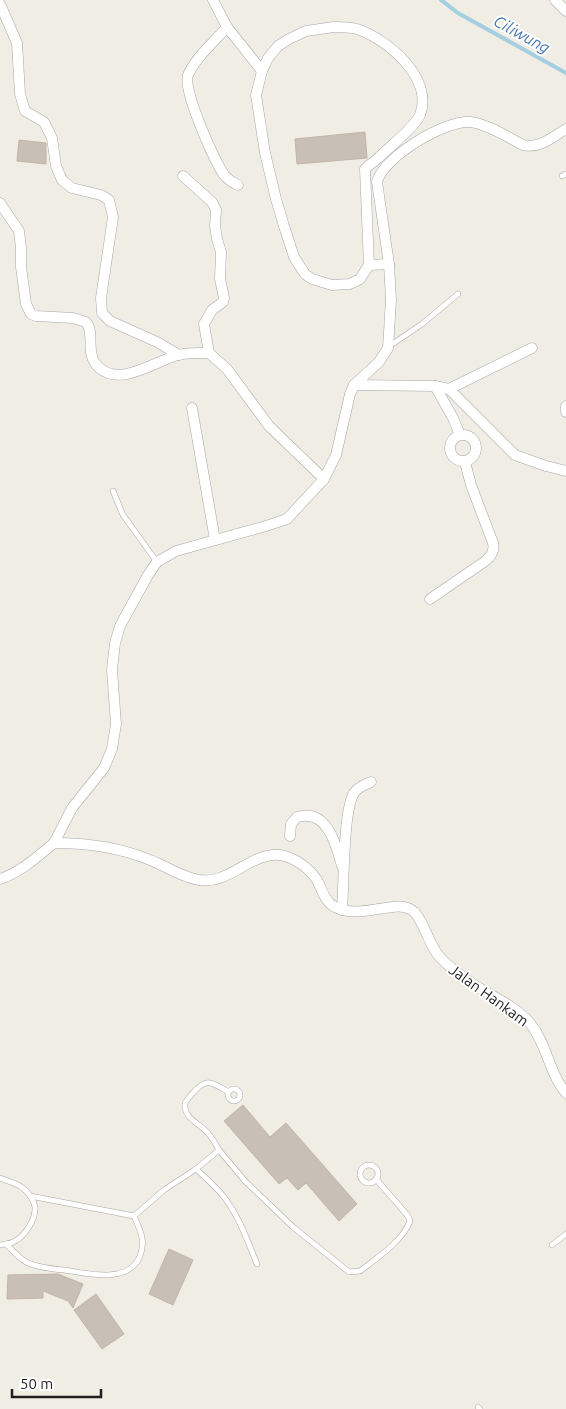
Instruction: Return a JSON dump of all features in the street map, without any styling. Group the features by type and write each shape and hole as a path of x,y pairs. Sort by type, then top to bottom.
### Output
{"street":[{"path":"213,0 227,27 262,72"},
{"path":"555,0 566,11"},
{"path":"0,4 17,43 20,94 25,111 44,122 52,138 56,166 62,180 72,188 101,194 109,200 113,217 101,298 102,313 110,321 157,342 179,355"},
{"path":"227,27 199,58 188,77 187,85 191,104 222,171 230,181 238,185"},
{"path":"347,27 366,33 395,52 417,80 422,105 418,119 365,169 369,265 360,280 338,286 312,280 305,274 297,262 276,199 265,152 256,95 262,72 272,52 289,38 318,28 347,27"},
{"path":"0,879 13,874 28,864 54,843 72,808 104,768 112,749 116,724 112,670 120,626 157,562 176,551 287,519 324,479 336,456 350,394 354,385 376,365 388,348 389,264 377,182 380,172 399,153 423,139 465,122 478,124 523,146 531,147 539,145 566,129"},
{"path":"183,176 212,202 216,210 215,226 221,252 220,279 224,298 223,302 212,310 204,324 209,354"},
{"path":"0,203 19,231 26,304 30,314 73,318 86,322 90,329 91,349 94,360 102,369 123,375 179,355 209,354 226,369 269,426 324,479"},
{"path":"369,265 389,264"},
{"path":"449,389 532,348"},
{"path":"354,385 435,386 449,389 514,455 566,471"},
{"path":"435,386 460,435"},
{"path":"566,406 566,412"},
{"path":"192,408 215,540"},
{"path":"460,435 469,436 475,443 476,448 473,457 466,462 456,460 450,454 449,449 452,440 460,435"},
{"path":"430,599 484,562 494,549 471,484 466,462"},
{"path":"54,843 89,844 122,851 199,880 209,880 229,874 264,856 283,855 310,871 328,901 333,906 342,910 348,810 354,793 360,787 370,782"},
{"path":"290,836 291,824 296,816 310,814 320,819 334,838 344,875"},
{"name":"Jalan Hankam","path":"342,910 370,912 402,907 414,911 430,946 440,958 471,983 505,1003 529,1022 540,1039 556,1077 566,1094"}],"lane":[{"path":"388,348 422,324 458,294"},
{"path":"112,491 123,515 157,562"},
{"path":"229,1092 206,1083 185,1103 184,1109 188,1116 208,1132 219,1150 245,1181 293,1227 352,1272 360,1271 391,1247 409,1226 408,1216 376,1179"},
{"path":"134,1216 164,1190 196,1169 219,1150"},
{"path":"196,1169 220,1192 229,1204 257,1264"},
{"path":"0,1178 20,1186 30,1196 35,1208 28,1228 19,1239 0,1245"},
{"path":"30,1196 134,1216"},
{"path":"6,1244 20,1258 39,1266 92,1274 123,1272 135,1266 144,1243 134,1216"},
{"path":"552,1245 566,1234"}],"building":[{"path":"365,132 367,158 297,164 295,139"},
{"path":"19,140 46,143 46,164 17,161"},
{"path":"243,1105 270,1137 286,1123 357,1204 339,1221 306,1183 298,1190 287,1178 279,1184 224,1121"},
{"path":"169,1249 193,1260 173,1305 149,1294"},
{"path":"58,1274 83,1284 73,1308 68,1301 43,1291 43,1298 7,1299 8,1275"},
{"path":"96,1294 124,1334 102,1349 74,1310"}],"waterway":[{"name":"Ciliwung","path":"441,0 458,13 566,73"}]}
